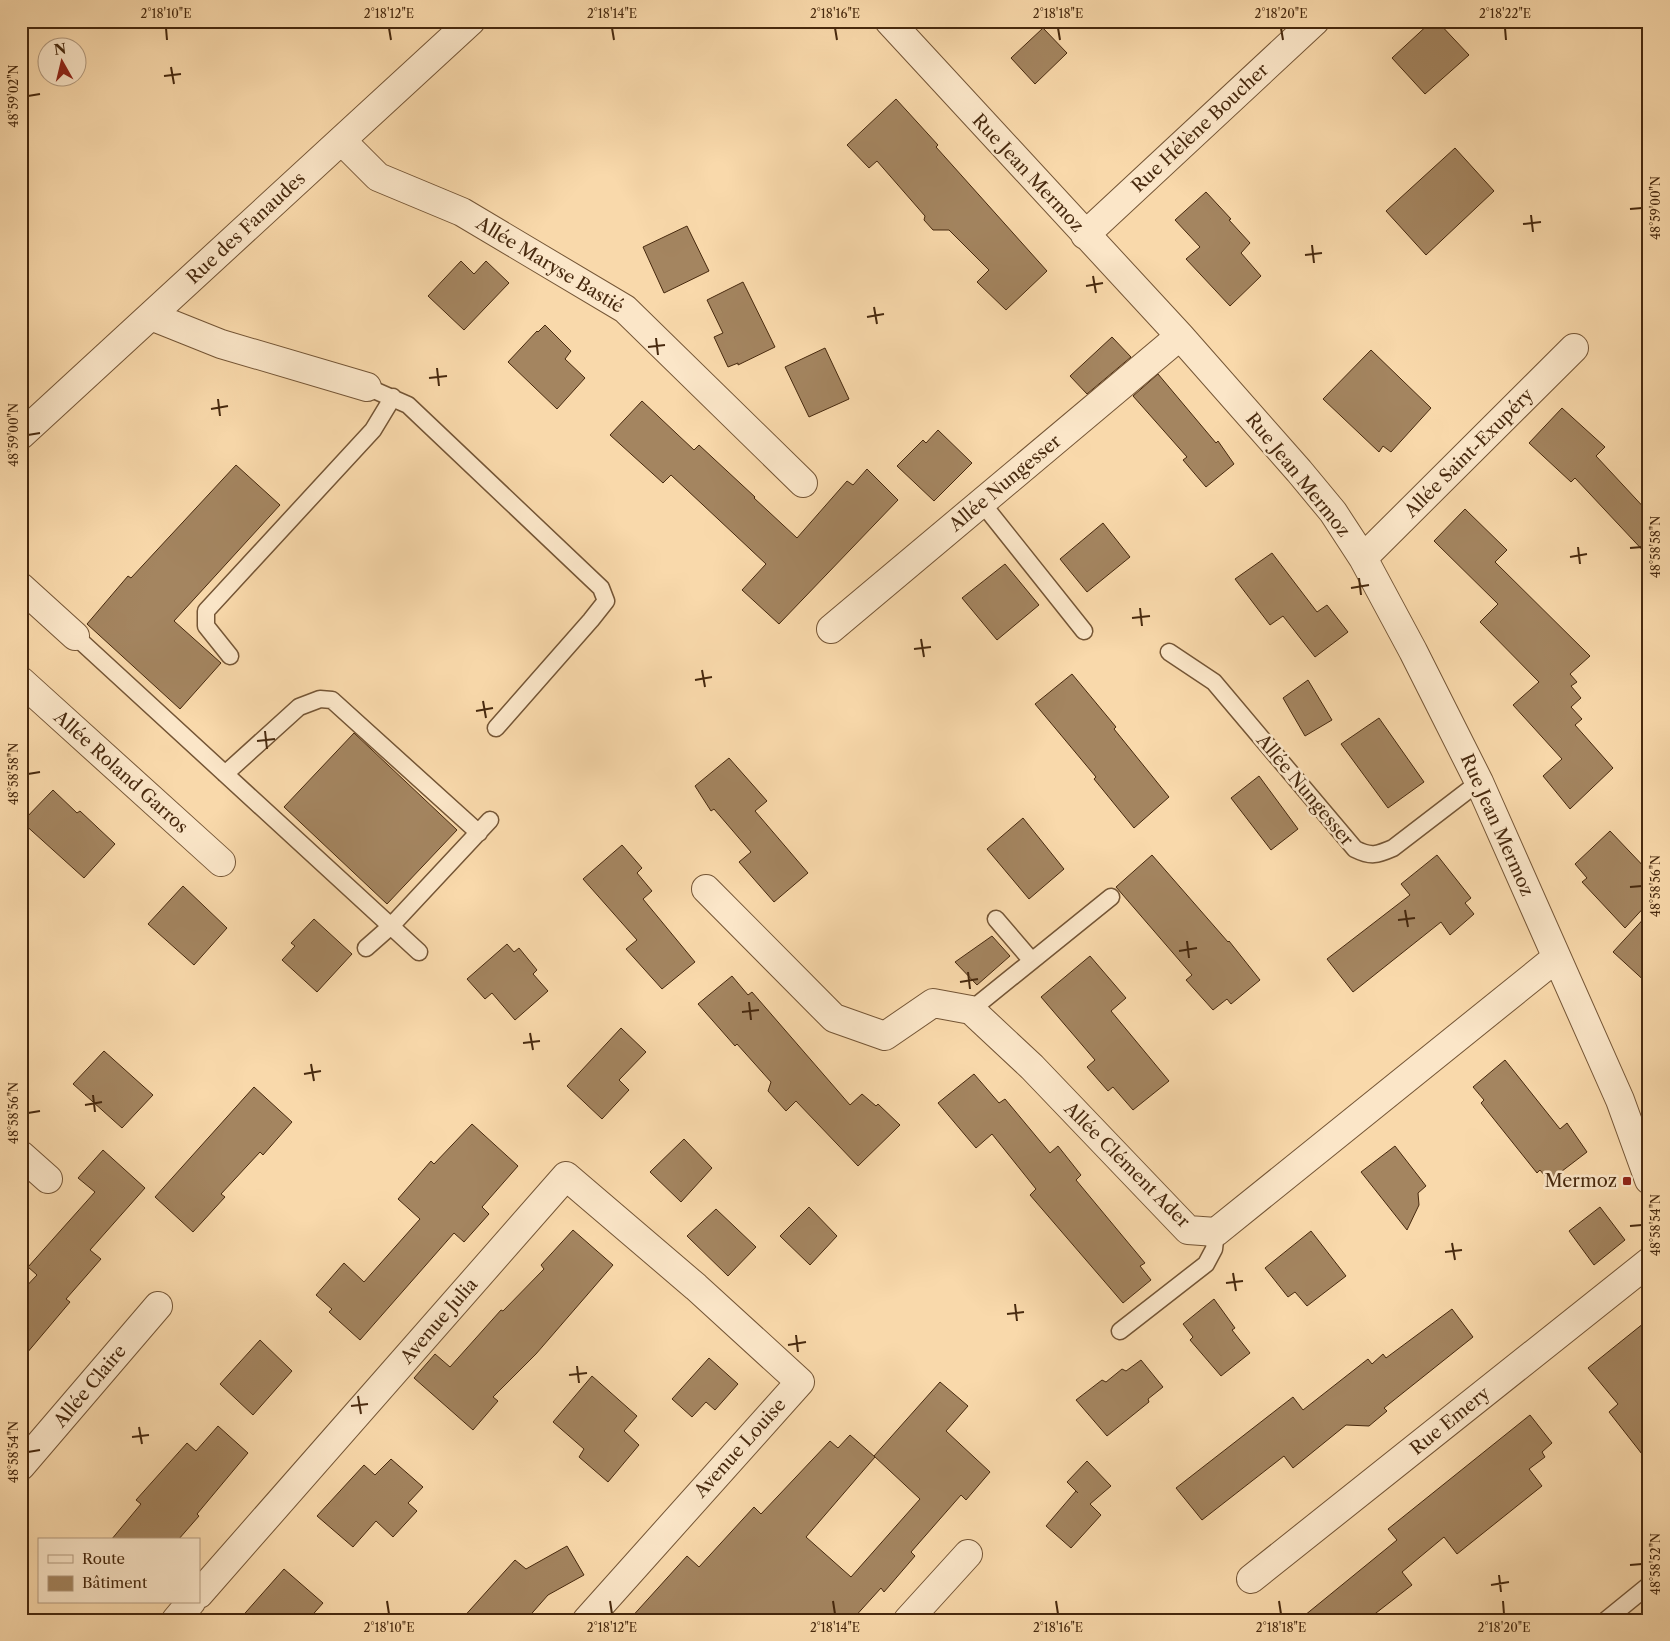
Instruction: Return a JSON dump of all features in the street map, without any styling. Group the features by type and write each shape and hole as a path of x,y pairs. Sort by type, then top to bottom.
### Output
{"street":[{"name":"Rue des Fanaudes","path":"21,435 471,21"},
{"name":"Rue Jean Mermoz","path":"889,21 1180,336 1333,512 1363,558 1413,651 1479,782 1620,1100 1646,1165"},
{"name":"Rue Hélène Boucher","path":"1085,235 1315,21"},
{"name":"Allée Maryse Bastié","path":"342,140 378,177 462,212 625,309 803,483"},
{"path":"151,316 221,344 367,387"},
{"name":"Allée Nungesser","path":"831,630 1180,336"},
{"name":"Allée Saint-Exupéry","path":"1363,558 1574,348"},
{"path":"21,587 75,636"},
{"name":"Allée Roland Garros","path":"21,681 221,862"},
{"path":"706,889 834,1018 885,1036 933,1003 970,1010"},
{"path":"1216,1232 1556,958"},
{"name":"Allée Clément Ader","path":"970,1010 1032,1067 1188,1230 1216,1232"},
{"path":"21,1155 48,1180"},
{"name":"Avenue Julia","path":"200,1593 566,1176 696,1287"},
{"name":"Rue Emery","path":"1251,1579 1649,1262"},
{"name":"Avenue Louise","path":"587,1620 800,1382 696,1287"},
{"name":"Allée Claire","path":"21,1466 158,1306"},
{"path":"908,1620 968,1554"},
{"path":"176,1620 189,1604"}],"lane":[{"path":"367,387 408,404 601,588 606,601 496,728"},
{"path":"230,656 206,626 206,611 374,430 393,397"},
{"path":"982,503 1084,630"},
{"path":"75,636 419,952"},
{"name":"Allée Nungesser","path":"1168,652 1214,682 1354,849 1367,855 1382,853 1393,848 1479,782"},
{"path":"225,774 299,707 320,700 332,700 479,833"},
{"path":"366,948 390,926 490,820"},
{"path":"970,1010 1111,897"},
{"path":"996,919 1032,961"},
{"path":"1120,1331 1206,1264 1214,1249 1216,1232"},
{"path":"1606,1620 1649,1586"}],"building":[{"path":"1432,21 1437,21 1469,55 1425,94 1392,58"},
{"path":"1043,28 1067,53 1035,84 1011,58"},
{"path":"896,99 938,145 936,147 1047,271 1006,310 977,282 989,270 949,230 933,230 924,220 925,216 877,161 869,168 847,145"},
{"path":"1455,148 1494,191 1426,255 1386,211"},
{"path":"1206,192 1250,243 1241,253 1261,276 1230,306 1186,259 1200,247 1175,220"},
{"path":"687,226 709,271 664,293 643,247"},
{"path":"461,261 474,274 486,261 509,283 464,330 428,296"},
{"path":"743,282 775,347 738,365 738,363 728,367 714,337 723,333 707,300"},
{"path":"545,325 571,351 565,359 585,378 557,409 508,362"},
{"path":"1112,337 1131,357 1087,394 1070,376"},
{"path":"825,348 849,399 809,417 785,367"},
{"path":"1371,350 1431,408 1391,452 1383,446 1379,452 1323,399"},
{"path":"1158,374 1216,443 1218,441 1234,464 1206,487 1183,460 1187,457 1133,396"},
{"path":"642,401 694,450 699,445 797,538 847,481 853,485 867,469 898,500 779,624 742,590 766,564 671,475 663,483 610,435"},
{"path":"1562,408 1605,447 1596,456 1649,513 1649,557 1575,478 1571,482 1529,443"},
{"path":"938,430 972,463 934,501 897,466 923,440 926,443"},
{"path":"236,465 280,505 174,621 221,663 180,709 87,624 128,576 131,578"},
{"path":"1465,509 1507,550 1495,562 1590,656 1570,674 1577,682 1571,686 1581,698 1571,707 1582,719 1575,725 1613,768 1570,809 1543,776 1562,759 1513,705 1539,682 1480,622 1498,604 1434,541"},
{"path":"1103,523 1130,557 1087,592 1060,559"},
{"path":"1272,553 1317,612 1327,605 1348,632 1315,657 1283,616 1270,625 1235,579"},
{"path":"1005,564 1039,605 997,640 962,598"},
{"path":"1072,674 1116,727 1114,729 1169,797 1134,828 1094,779 1096,777 1035,704"},
{"path":"1308,680 1332,720 1305,736 1283,698"},
{"path":"1379,718 1424,782 1388,808 1341,744"},
{"path":"354,733 457,830 387,904 284,807"},
{"path":"729,758 767,801 755,811 808,873 774,902 739,862 751,852 714,809 711,811 695,786"},
{"path":"1259,776 1298,829 1271,850 1231,798"},
{"path":"53,790 77,813 80,811 115,844 84,878 22,822"},
{"path":"1023,818 1064,869 1029,899 987,849"},
{"path":"1610,831 1649,872 1649,902 1625,928 1582,882 1587,878 1575,864"},
{"path":"622,845 642,868 637,873 652,891 643,899 695,962 662,989 626,949 637,940 583,879"},
{"path":"1152,855 1229,941 1260,980 1231,1004 1227,999 1213,1010 1186,980 1192,975 1116,887"},
{"path":"1437,855 1471,898 1465,903 1474,914 1450,935 1441,922 1353,992 1327,959 1410,895 1401,884"},
{"path":"183,886 227,928 194,965 148,924"},
{"path":"1649,913 1649,985 1613,952"},
{"path":"314,919 352,954 317,992 282,960 295,946 291,943"},
{"path":"992,936 1010,956 977,985 955,962"},
{"path":"507,944 514,952 519,948 537,970 533,974 548,991 515,1020 492,993 485,999 467,979"},
{"path":"1090,956 1126,998 1111,1011 1169,1081 1133,1110 1113,1087 1108,1091 1087,1067 1095,1060 1041,997"},
{"path":"732,976 748,995 752,992 850,1105 862,1094 876,1106 878,1104 900,1125 858,1166 796,1101 786,1111 768,1091 771,1082 737,1044 735,1046 698,1004"},
{"path":"621,1028 646,1052 619,1080 629,1090 602,1119 567,1086"},
{"path":"104,1051 153,1095 122,1128 73,1084"},
{"path":"1505,1060 1560,1129 1567,1123 1587,1152 1549,1181 1540,1170 1537,1173 1481,1103 1484,1100 1473,1087"},
{"path":"974,1074 999,1103 1005,1099 1050,1153 1058,1146 1081,1175 1076,1180 1145,1263 1140,1266 1151,1280 1123,1303 1030,1195 1036,1189 992,1134 976,1148 938,1103"},
{"path":"254,1087 292,1122 263,1155 260,1152 221,1194 225,1197 193,1232 155,1197"},
{"path":"472,1124 518,1166 482,1207 489,1214 464,1242 454,1233 360,1340 329,1312 332,1309 316,1295 344,1263 364,1282 420,1219 398,1199 431,1161 434,1164"},
{"path":"684,1139 712,1168 681,1202 650,1172"},
{"path":"1395,1146 1426,1186 1418,1193 1419,1205 1407,1230 1361,1172"},
{"path":"103,1150 145,1188 90,1250 101,1259 66,1299 70,1302 21,1360 21,1292 37,1275 28,1267 95,1192 78,1178"},
{"path":"809,1207 837,1236 810,1265 780,1236"},
{"path":"1600,1207 1625,1240 1594,1265 1569,1231"},
{"path":"716,1209 756,1247 728,1276 687,1236"},
{"path":"573,1230 613,1265 536,1354 493,1397 498,1401 473,1430 414,1378 435,1354 450,1367 501,1310 503,1311 544,1269 541,1265"},
{"path":"1311,1231 1346,1276 1307,1306 1295,1292 1288,1297 1265,1268"},
{"path":"1214,1299 1235,1328 1232,1330 1250,1353 1221,1376 1190,1340 1193,1337 1183,1324"},
{"path":"1452,1309 1473,1337 1384,1408 1387,1411 1369,1426 1346,1425 1293,1468 1284,1456 1202,1520 1176,1488 1293,1397 1303,1410 1368,1359 1372,1364 1383,1354 1386,1358"},
{"path":"1649,1319 1649,1463 1609,1412 1618,1404 1588,1368"},
{"path":"260,1340 292,1371 253,1415 220,1384"},
{"path":"709,1358 738,1384 715,1410 706,1402 692,1417 672,1399"},
{"path":"1141,1360 1163,1387 1148,1399 1149,1402 1107,1436 1076,1400 1102,1380 1106,1382 1122,1369 1126,1371"},
{"path":"592,1376 637,1416 624,1431 639,1445 608,1482 579,1457 584,1449 553,1422"},
{"path":"940,1382 968,1406 946,1431 990,1472 966,1500 961,1495 911,1552 915,1556 884,1592 881,1588 852,1620 629,1620 687,1556 699,1567 754,1507 761,1514 830,1441 838,1448 850,1435 875,1457 806,1537 851,1577 920,1499 874,1456"},
{"path":"1530,1415 1552,1443 1542,1452 1545,1457 1529,1469 1542,1486 1457,1554 1444,1537 1402,1572 1412,1585 1367,1620 1299,1620 1397,1540 1388,1529"},
{"path":"218,1426 248,1453 197,1514 199,1516 180,1538 113,1538 141,1504 136,1500 187,1443 196,1451"},
{"path":"391,1459 423,1487 408,1503 417,1511 393,1537 376,1521 353,1547 317,1516 364,1465 375,1475"},
{"path":"1087,1461 1111,1486 1090,1504 1101,1515 1071,1548 1046,1526 1076,1491 1067,1482"},
{"path":"567,1546 584,1575 548,1595 526,1620 461,1620 515,1560 526,1569"},
{"path":"284,1569 323,1603 308,1620 239,1620"}],"place":[{"name":"Mermoz","path":"1627,1181"}]}
